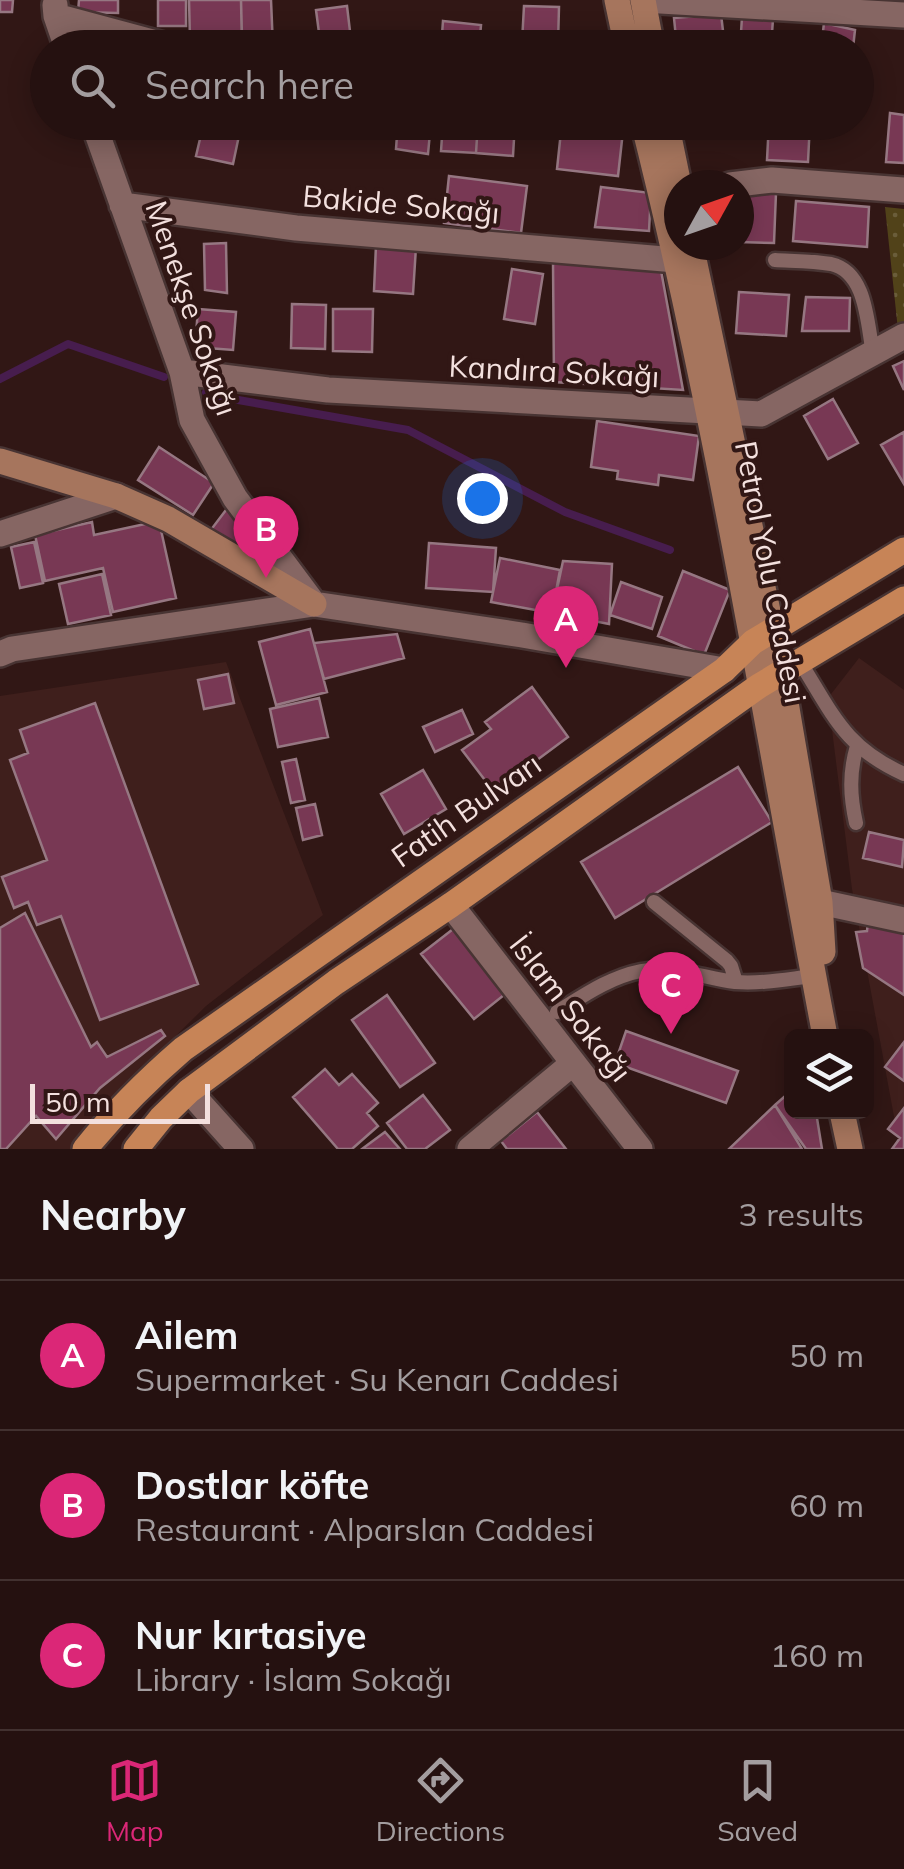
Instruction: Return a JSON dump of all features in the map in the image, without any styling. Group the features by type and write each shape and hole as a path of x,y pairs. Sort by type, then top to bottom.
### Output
{"main road":[{"path":"617,0 623,30"},
{"path":"643,0 649,30"},
{"name":"Petrol Yolu Caddesi","path":"651,140 664,170"},
{"name":"Petrol Yolu Caddesi","path":"668,140 671,170"},
{"name":"Petrol Yolu Caddesi","path":"686,260 762,636 780,674 820,902 826,1029"},
{"path":"0,461 116,496 168,520 314,604"},
{"name":"Fatih Bulvarı","path":"85,1149 146,1080 183,1049 724,670 762,636 904,550"},
{"path":"136,1149 189,1091 336,982 780,674 904,599"},
{"name":"Petrol Yolu Caddesi","path":"780,674 814,976 825,1029"},
{"path":"844,1119 850,1149"}],"street":[{"path":"643,0 904,15"},
{"path":"56,8 121,30"},
{"name":"Menekşe Sokağı","path":"99,140 182,372 192,420 236,498 314,604"},
{"path":"754,182 772,180 904,190"},
{"name":"Bakide Sokağı","path":"122,204 296,228 664,251"},
{"name":"Kandıra Sokağı","path":"182,372 328,390 762,414 904,336"},
{"path":"0,534 116,496"},
{"path":"0,654 12,649 314,604 724,670"},
{"path":"820,902 904,920"},
{"name":"İslam Sokağı","path":"451,905 640,1149"},
{"path":"470,1149 572,1064"},
{"path":"189,1091 241,1149"}],"lane":[{"path":"775,260 831,264 849,274 860,293 873,353"},
{"path":"780,674 857,746 904,774"},
{"path":"856,823 850,792 857,746"},
{"path":"654,902 727,961 736,982"},
{"path":"557,1012 600,985 638,971 666,969 756,984 814,976"}],"shaded area":[{"path":"885,207 904,209 904,327 898,330"},
{"path":"859,658 904,690 904,1149 900,1149 852,889 828,698"},
{"path":"226,662 323,915 206,1006 95,1116 77,1149 0,1149 0,696"}],"building":[{"path":"0,0 13,0 12,12 0,12"},
{"path":"79,0 118,0 118,13 78,12"},
{"path":"158,0 186,0 186,26 158,26"},
{"path":"189,0 241,0 242,30 190,30"},
{"path":"241,0 271,0 272,30 242,30"},
{"path":"347,6 350,30 319,30 316,10"},
{"path":"524,6 559,7 558,30 523,30"},
{"path":"721,14 723,30 675,30 674,18"},
{"path":"742,17 773,19 772,30 741,30"},
{"path":"443,21 481,25 481,30 442,30"},
{"path":"824,23 855,30 823,30"},
{"path":"890,113 904,115 904,163 886,162"},
{"path":"200,140 238,140 233,164 196,156"},
{"path":"397,140 429,140 428,154 396,149"},
{"path":"442,140 477,140 476,153 441,151"},
{"path":"477,140 514,140 513,156 476,153"},
{"path":"560,140 622,140 618,176 557,169"},
{"path":"768,140 809,140 808,162 767,160"},
{"path":"449,176 527,186 521,233 444,223"},
{"path":"601,187 651,193 649,231 595,227"},
{"path":"754,192 776,193 774,243 754,242"},
{"path":"796,201 869,207 867,247 793,241"},
{"path":"226,243 227,293 205,290 204,244"},
{"path":"376,245 416,247 413,294 374,291"},
{"path":"553,263 660,265 683,390 554,382"},
{"path":"512,269 543,274 535,324 504,319"},
{"path":"739,292 789,295 786,336 736,333"},
{"path":"806,297 850,298 849,331 802,331"},
{"path":"292,304 326,305 325,349 291,348"},
{"path":"198,309 236,312 233,350 195,347"},
{"path":"333,309 373,309 372,352 333,351"},
{"path":"904,361 904,390 893,366"},
{"path":"833,399 858,443 828,459 804,416"},
{"path":"597,421 699,436 693,480 659,475 658,485 617,479 618,471 591,467"},
{"path":"904,432 904,484 881,445"},
{"path":"159,447 214,483 193,515 138,480"},
{"path":"229,506 241,518 257,556 249,567 210,531"},
{"path":"159,521 176,598 113,612 103,568 45,581 35,535 92,522 94,535"},
{"path":"34,542 43,583 20,588 11,547"},
{"path":"429,543 496,548 493,592 426,588"},
{"path":"500,558 560,570 552,613 491,602"},
{"path":"563,561 612,564 609,624 552,613"},
{"path":"683,571 730,590 704,655 658,636"},
{"path":"102,574 111,615 68,624 59,584"},
{"path":"621,582 662,597 652,629 610,615"},
{"path":"310,629 327,692 276,705 259,642"},
{"path":"397,634 404,658 324,679 314,643"},
{"path":"228,674 234,703 204,709 198,680"},
{"path":"532,687 568,737 494,792 462,750 491,729 485,722"},
{"path":"319,698 328,737 278,747 270,709"},
{"path":"95,703 198,984 100,1020 61,916 37,925 28,902 14,908 2,877 47,860 10,760 28,753 20,730"},
{"path":"462,710 473,734 435,752 423,727"},
{"path":"296,759 305,800 291,803 282,762"},
{"path":"738,767 772,822 615,918 581,862"},
{"path":"423,770 446,809 404,834 381,794"},
{"path":"315,804 322,835 303,840 296,808"},
{"path":"869,832 904,840 902,867 863,858"},
{"path":"25,913 91,1047 97,1042 107,1057 161,1030 165,1036 100,1088 56,1139 36,1116 6,1149 0,1149 0,928"},
{"path":"868,921 904,927 904,995 863,968 856,932 867,931"},
{"path":"457,926 509,991 474,1019 421,954"},
{"path":"387,995 435,1063 400,1087 352,1020"},
{"path":"626,1031 738,1071 726,1103 615,1063"},
{"path":"904,1042 904,1081 885,1067"},
{"path":"325,1069 339,1085 352,1074 378,1103 367,1113 378,1126 352,1149 338,1149 293,1097"},
{"path":"423,1095 450,1130 425,1149 407,1149 387,1123"},
{"path":"784,1097 784,1118 775,1105"},
{"path":"775,1105 802,1149 729,1149"},
{"path":"904,1108 904,1149 892,1149 900,1138 888,1129"},
{"path":"537,1112 566,1149 507,1149 501,1141"},
{"path":"785,1119 817,1119 822,1149 806,1149"},
{"path":"385,1132 400,1149 362,1149"}],"waterway":[{"path":"0,379 68,344 164,377"},
{"path":"206,392 408,430 565,512 670,550"}],"place":[{"name":"Dostlar köfte","path":"266,578"},
{"name":"Ailem","path":"566,668"},
{"name":"Nur kırtasiye","path":"671,1034"}]}
